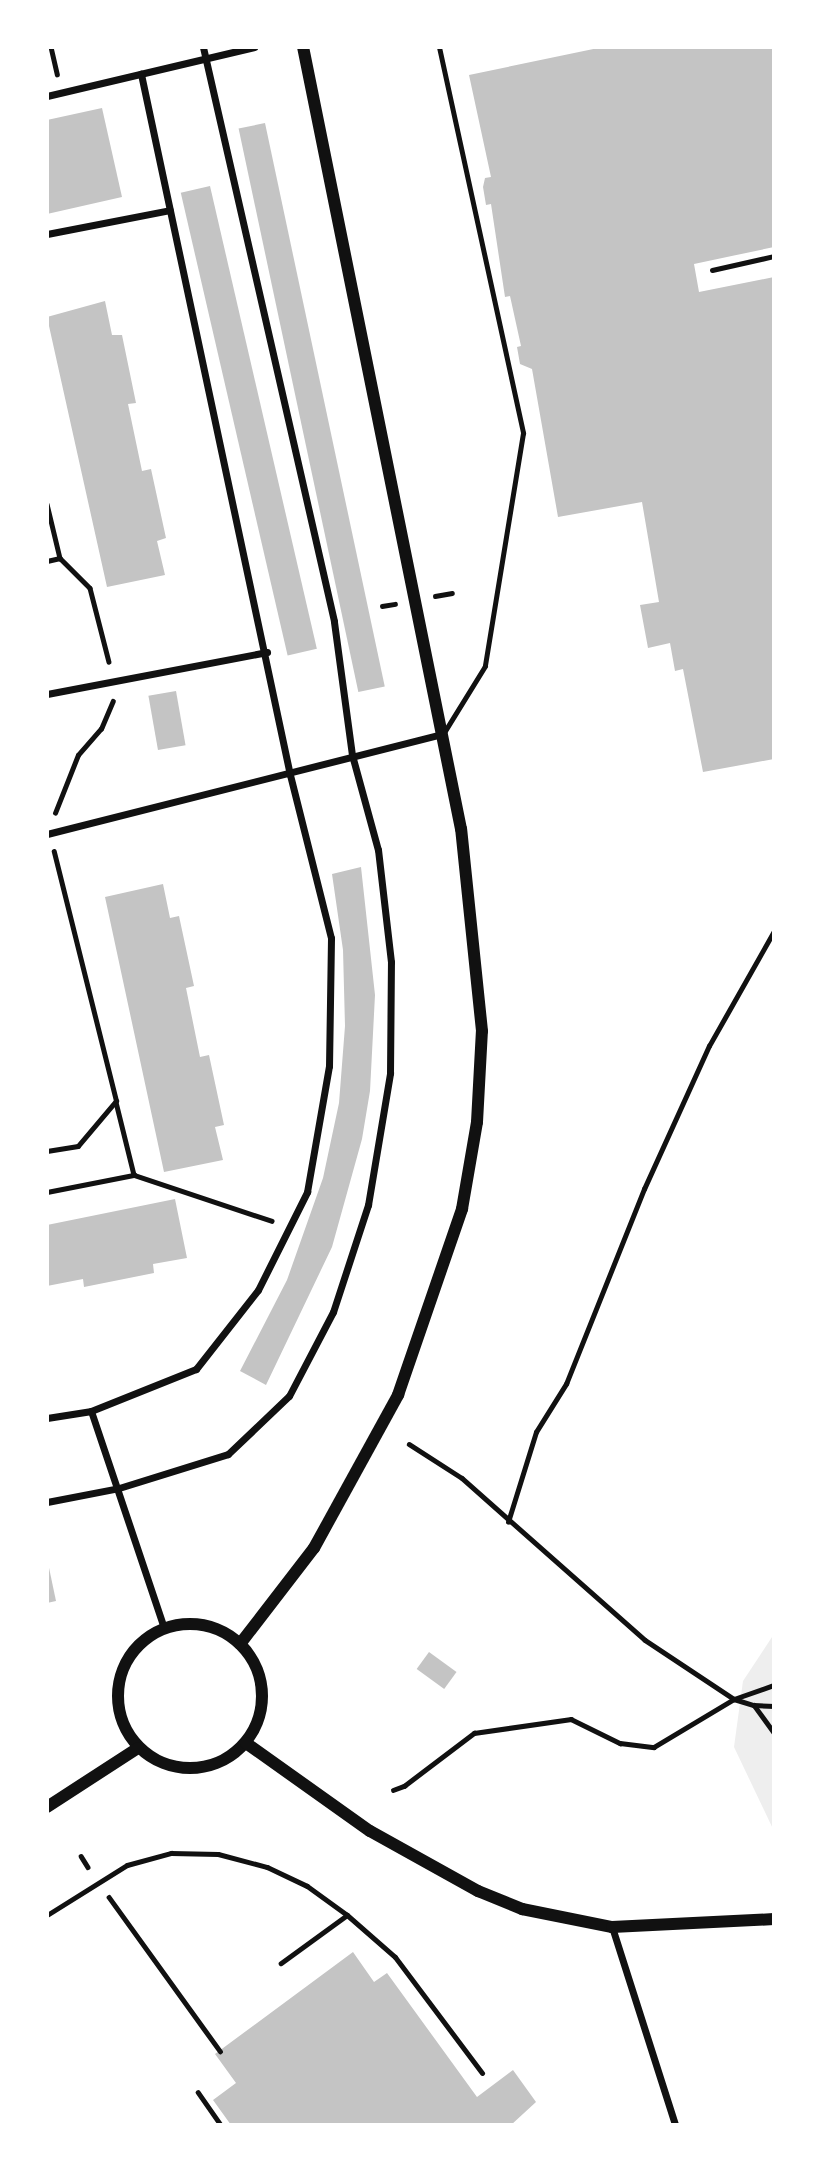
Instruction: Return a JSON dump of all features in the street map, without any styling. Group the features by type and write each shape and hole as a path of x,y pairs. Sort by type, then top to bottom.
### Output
{"street":[{"path":"47,1502 119,1488 228,1454 289,1396 333,1312 368,1205 390,1073 391,962 378,850 352,755 334,621 203,47"},
{"path":"47,96 254,47"},
{"path":"240,1644 314,1548 398,1395 462,1209 477,1122 482,1031 464,843 303,47"},
{"path":"47,1418 91,1411 196,1369 258,1290 293,1228 307,1192 330,1066 331,938 290,775 267,652 141,74"},
{"path":"47,234 170,210"},
{"path":"47,694 267,652"},
{"path":"48,834 290,775 352,755 443,734"},
{"path":"91,1411 164,1628"},
{"path":"205,1625 240,1644 256,1666 262,1692 259,1719 246,1742 227,1759 198,1769 156,1760 138,1748 120,1714 119,1679 136,1648 164,1628 205,1625"},
{"path":"246,1742 370,1830 478,1891 522,1909 612,1927 774,1919"},
{"path":"47,1807 138,1748"},
{"path":"612,1927 675,2125"}],"lane":[{"path":"439,47 523,433 485,666 443,734"},
{"path":"712,270 774,256"},
{"path":"47,1915 127,1865 171,1853 218,1854 267,1867 307,1886 347,1915 396,1957 482,2073"},
{"path":"281,1962 347,1915"}],"path":[{"path":"51,47 62,92"},
{"path":"47,504 60,558 90,588 113,680 115,697 101,729 78,755 61,790 48,834 134,1175"},
{"path":"47,561 60,558"},
{"path":"508,1522 536,1432 566,1384 644,1189 709,1046 774,931"},
{"path":"47,1151 78,1146 116,1101"},
{"path":"47,1192 134,1175 293,1228"},
{"path":"409,1444 462,1478 508,1522 645,1640 734,1699 754,1705 774,1706"},
{"path":"393,1790 404,1786 474,1733 570,1719 620,1743 654,1748 734,1699 774,1685"},
{"path":"754,1705 774,1733"},
{"path":"81,1856 220,2051"},
{"path":"198,2092 220,2125"}],"shaded area":[{"path":"774,1634 774,1831 734,1747 743,1681"}],"building":[{"path":"603,47 774,47 774,247 694,264 699,292 774,277 774,759 703,772 683,669 675,671 670,643 648,648 640,605 659,602 642,502 558,517 532,369 520,364 517,347 521,346 510,296 505,297 491,204 486,205 483,187 485,178 491,177 469,75"},
{"path":"102,108 122,197 47,214 47,120"},
{"path":"265,123 385,686 358,692 239,129"},
{"path":"210,186 317,649 288,656 181,193"},
{"path":"105,301 112,335 122,335 136,403 128,404 142,471 151,469 166,538 157,541 165,575 107,587 47,317"},
{"path":"176,691 186,745 158,750 148,696"},
{"path":"361,867 375,995 370,1091 362,1139 332,1247 266,1385 240,1371 287,1280 323,1178 339,1103 345,1026 343,950 332,874"},
{"path":"163,884 170,918 179,916 194,986 186,988 200,1057 209,1055 224,1125 215,1127 223,1160 164,1172 105,897"},
{"path":"175,1199 187,1258 153,1264 154,1273 84,1287 83,1279 47,1286 47,1225"},
{"path":"47,1564 56,1601 47,1603"},
{"path":"429,1652 457,1672 444,1689 417,1669"},
{"path":"353,1952 374,1982 387,1973 477,2097 513,2070 536,2102 511,2125 231,2125 213,2100 236,2083 215,2054"}]}
